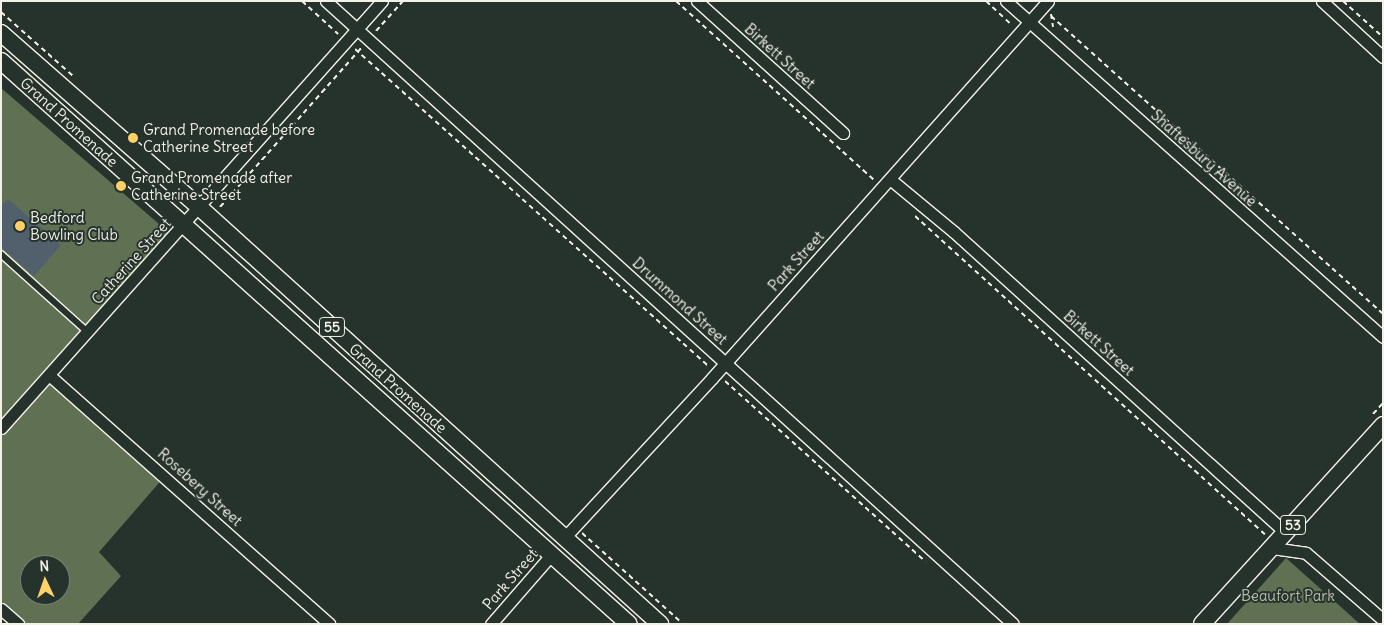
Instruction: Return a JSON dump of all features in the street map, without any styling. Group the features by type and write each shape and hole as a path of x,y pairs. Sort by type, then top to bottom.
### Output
{"main road":[{"name":"Grand Promenade","path":"1,33 199,207 660,624"},
{"name":"Grand Promenade","path":"1,61 629,624"},
{"name":"53","path":"1202,624 1268,541 1286,533 1383,425"}],"street":[{"name":"Drummond Street","path":"326,1 1013,624"},
{"name":"Catherine Street","path":"1,428 382,1"},
{"name":"Birkett Street","path":"697,1 843,133"},
{"name":"Shaftesbury Avenue","path":"1006,1 1383,337"},
{"path":"1322,1 1383,58"},
{"name":"Park Street","path":"564,538 717,374 1045,5"},
{"name":"Birkett Street","path":"886,183 954,232 1286,533"},
{"name":"Rosebery Street","path":"49,375 329,624"},
{"path":"1268,541 1306,553 1383,620"},
{"name":"Park Street","path":"491,624 551,555"},
{"path":"1,609 18,624"}],"lane":[{"path":"1,254 88,332"}],"path":[{"path":"302,1 929,565"},
{"path":"220,207 403,1"},
{"path":"676,1 886,183"},
{"path":"1344,1 1383,37"},
{"path":"1045,5 1383,314"},
{"path":"913,214 1268,541"}],"green space":[{"path":"1,88 173,236 49,375 165,476 99,552 121,576 78,624 18,624 1,609"},
{"name":"Beaufort Park","path":"1286,558 1360,624 1227,624"}],"building":[{"name":"Bedford Bowling Club","path":"8,199 61,245 34,276 1,247 1,206"}],"place":[{"name":"Grand Promenade before Catherine Street","path":"133,138"},
{"name":"Grand Promenade after Catherine Street","path":"121,186"},
{"name":"Bedford Bowling Club","path":"20,226"}]}
